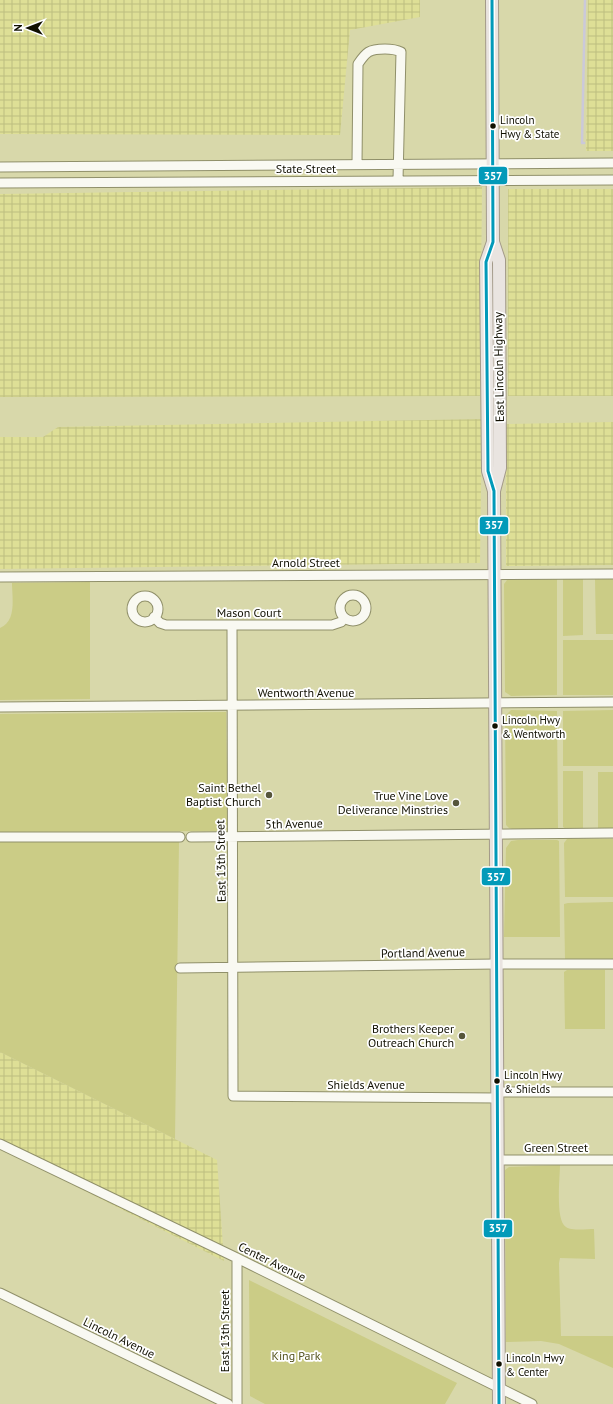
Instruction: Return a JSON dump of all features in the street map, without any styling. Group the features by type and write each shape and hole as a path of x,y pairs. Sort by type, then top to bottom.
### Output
{"main road":[{"name":"East Lincoln Highway","path":"492,0 493,242 498,260 500,468 494,491 499,1404"}],"street":[{"path":"357,164 358,64 364,55 373,49 395,49 401,52 398,180"},
{"name":"State Street","path":"0,167 613,163"},
{"name":"State Street","path":"0,183 613,180"},
{"name":"Arnold Street","path":"0,577 613,574"},
{"name":"Mason Court","path":"154,617 160,623 166,625 332,624 341,622 345,618"},
{"name":"East 13th Street","path":"232,625 234,967 233,1096"},
{"name":"Wentworth Avenue","path":"0,707 613,702"},
{"name":"5th Avenue","path":"191,837 613,833"},
{"path":"0,837 180,837"},
{"name":"Portland Avenue","path":"180,968 613,964"},
{"name":"Shields Avenue","path":"233,1096 498,1095 613,1092"},
{"name":"Center Avenue","path":"0,1144 237,1258 532,1404"},
{"name":"Green Street","path":"498,1160 613,1160"},
{"name":"East 13th Street","path":"237,1258 237,1404"},
{"name":"Lincoln Avenue","path":"0,1293 228,1404"}],"shaded area":[{"path":"0,0 420,0 420,17 350,30 340,135 0,134"},
{"path":"588,0 613,0 613,151 586,151"},
{"path":"482,187 480,396 0,397 0,194"},
{"path":"508,189 613,189 613,396 508,396"},
{"path":"482,419 480,563 0,569 0,437 43,437 58,427"},
{"path":"613,422 613,565 506,566 506,424"},
{"path":"0,1052 217,1160 224,1261 0,1148"}],"green space":[{"path":"557,579 557,695 511,696 505,692 504,584 507,580"},
{"path":"563,579 583,579 583,635 563,636"},
{"path":"595,579 613,579 613,634 596,634"},
{"path":"90,582 90,699 0,700 0,628 9,620 11,614 13,602 12,583"},
{"path":"563,640 613,640 613,695 563,695"},
{"path":"511,710 557,711 558,828 556,830 512,829 506,825 505,716"},
{"path":"613,710 613,766 563,766 563,711"},
{"path":"226,712 228,827 225,831 0,832 0,714"},
{"path":"563,771 583,771 583,828 566,829 563,827"},
{"path":"598,772 613,772 613,829 598,829"},
{"path":"567,839 613,839 613,897 565,897 564,843"},
{"path":"0,841 179,841 175,1139 0,1052"},
{"path":"511,841 559,841 560,937 504,937 506,848"},
{"path":"613,902 613,960 566,961 564,904"},
{"path":"567,970 605,970 605,1029 565,1029 564,972"},
{"path":"560,1165 560,1216 563,1223 568,1228 580,1230 594,1229 595,1259 560,1258 561,1336 613,1336 613,1368 559,1344 541,1341 506,1342 505,1170 509,1167"},
{"name":"King Park","path":"249,1280 457,1383 445,1404 265,1404 250,1396"}],"waterway":[{"path":"584,143 582,143 585,0"}],"transit line":[{"name":"357","path":"492,0 493,242 486,262 488,471 494,491 499,1404"}],"place":[{"name":"Lincoln Hwy & State","path":"493,126"},
{"name":"Lincoln Hwy & Wentworth","path":"495,726"},
{"name":"Saint Bethel Baptist Church","path":"269,795"},
{"name":"True Vine Love Deliverance Minstries","path":"456,803"},
{"name":"Brothers Keeper Outreach Church","path":"462,1036"},
{"name":"Lincoln Hwy & Shields","path":"497,1081"},
{"name":"Lincoln Hwy & Center","path":"499,1364"}]}
